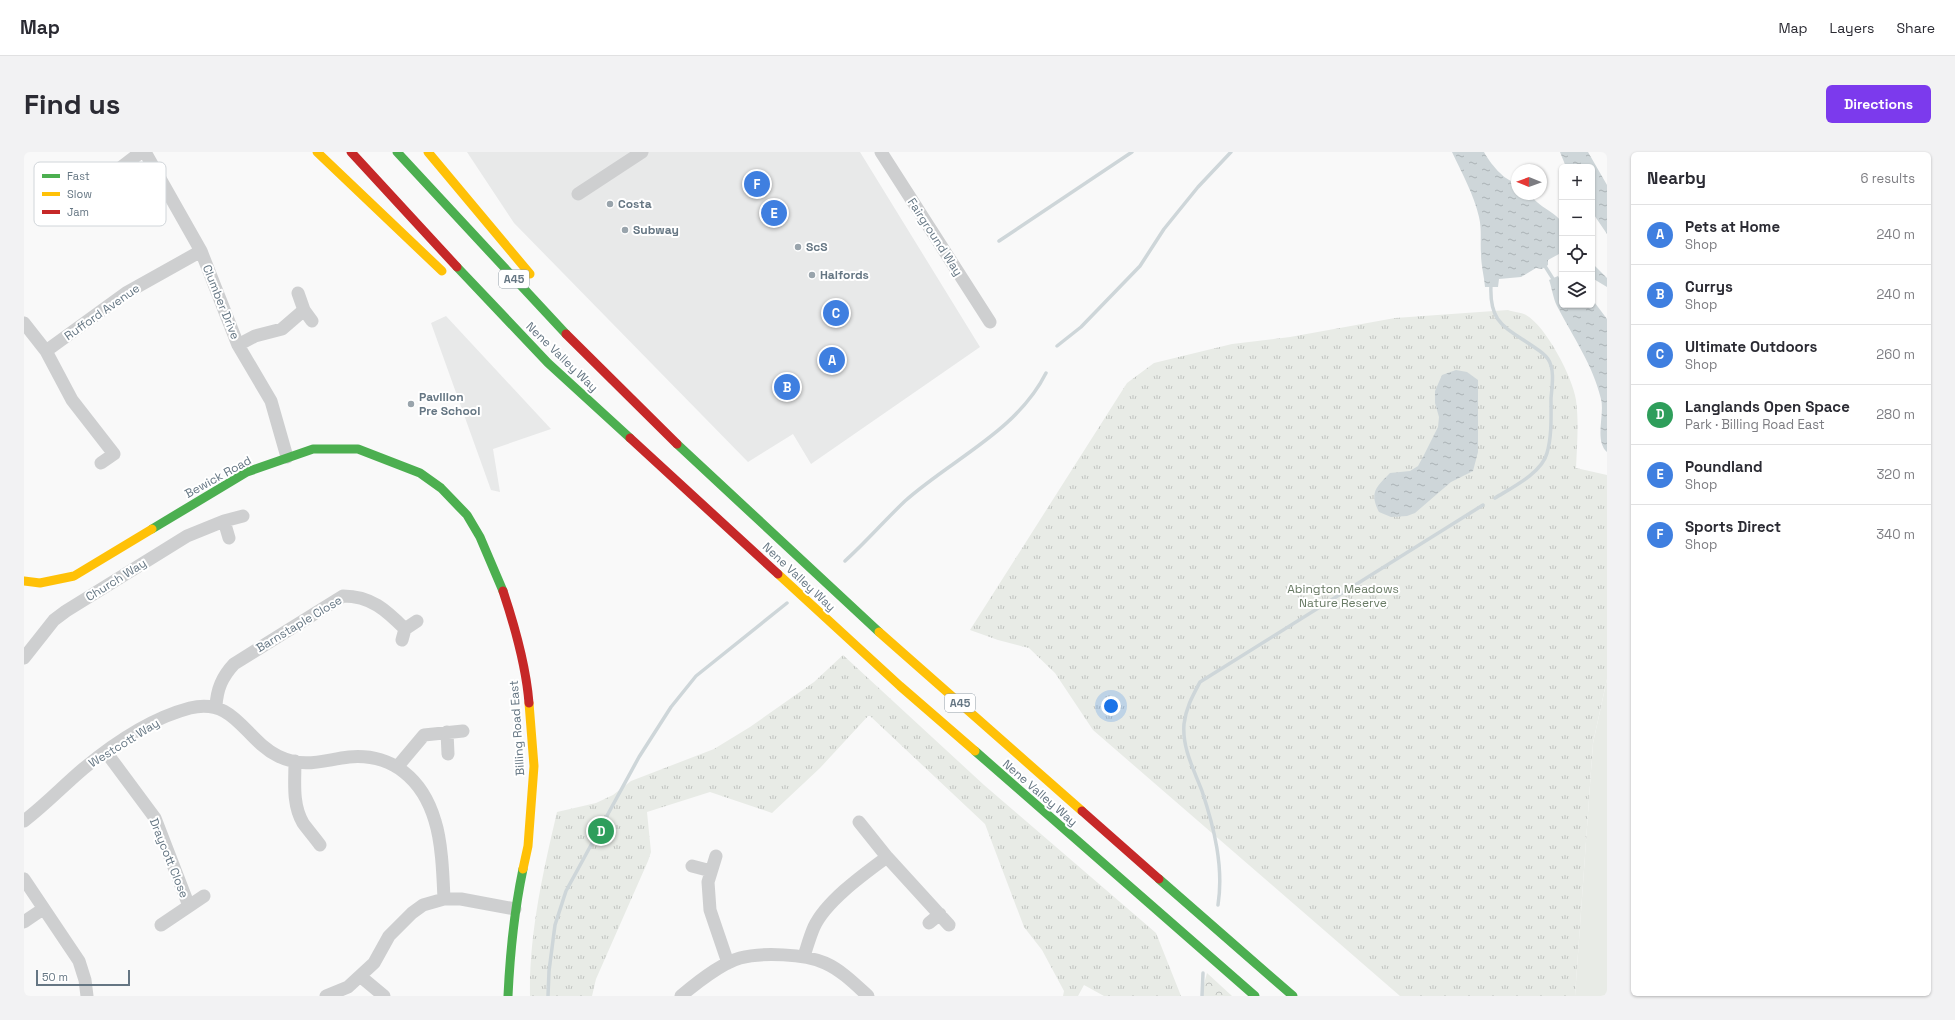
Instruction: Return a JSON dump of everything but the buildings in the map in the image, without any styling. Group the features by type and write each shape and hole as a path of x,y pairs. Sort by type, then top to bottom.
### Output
{"main road":[{"path":"317,152 451,280"},
{"name":"Nene Valley Way","path":"351,152 396,202 548,363 900,686 1255,996"},
{"name":"Nene Valley Way","path":"397,152 534,300 634,402 813,572 1293,996"},
{"path":"428,152 470,205 533,279"},
{"path":"491,317 548,363"},
{"path":"574,328 634,402"},
{"name":"Bewick Road","path":"24,581 40,583 74,576 247,472 313,449 358,449 420,473 451,497"},
{"name":"Billing Road East","path":"451,497 467,515 474,526 499,580 515,627 528,688 534,773 527,854 515,909 510,954 508,996"}],"street":[{"path":"128,162 141,152"},
{"name":"Clumber Drive","path":"145,152 151,162"},
{"path":"578,194 642,152"},
{"name":"Fairground Way","path":"881,152 990,322"},
{"name":"Clumber Drive","path":"166,189 201,251 238,345 271,401 287,458"},
{"name":"Rufford Avenue","path":"46,351 126,293 201,251"},
{"path":"298,293 304,310 312,321"},
{"path":"238,345 255,336 282,329 304,310"},
{"path":"24,323 46,351 72,400 114,454 101,463"},
{"name":"Church Way","path":"24,658 54,620 66,611 187,536 224,521 243,516"},
{"path":"224,521 229,538"},
{"name":"Barnstaple Close","path":"216,706 220,684 224,674 234,664 343,596 354,596 369,599 391,614 403,634 417,621"},
{"name":"Westcott Way","path":"24,821 46,805 83,769 137,732 177,713 199,706 216,706"},
{"path":"216,706 232,715 262,746 279,756 295,761 318,764 349,757 370,757 398,766 414,780 427,798 436,822 444,899"},
{"path":"398,766 424,735 463,731"},
{"path":"447,732 448,754"},
{"name":"Draycott Close","path":"106,752 156,818 189,906"},
{"path":"295,761 295,799 298,811 303,822 320,845"},
{"path":"859,822 887,857 949,925"},
{"path":"716,856 708,882 710,910 728,963"},
{"path":"804,956 814,927 825,910 862,875 887,857"},
{"path":"692,866 711,871"},
{"path":"24,879 43,910 79,961 85,980 87,996"},
{"name":"Draycott Close","path":"161,925 204,896"},
{"path":"326,996 348,987 360,976 374,963 389,936 412,913 423,906 444,899 461,899 515,909"},
{"path":"24,922 43,910"},
{"path":"928,923 940,914"},
{"path":"681,996 696,983 728,963 740,958 804,956 841,972 868,996"},
{"path":"360,976 384,996"}],"shaded area":[{"path":"467,152 860,152 980,347 811,464 793,434 748,462 514,223"},
{"path":"446,316 551,429 493,449 500,492 491,490 431,323"}],"green space":[{"name":"Abington Meadows Nature Reserve","path":"1508,310 1522,313 1534,321 1550,341 1570,379 1574,390 1577,408 1578,434 1576,468 1607,475 1607,679 1593,743 1575,996 1400,996 1093,730 1055,673 1029,648 998,640 970,630 1127,383 1154,363 1232,344 1290,337 1395,318"},
{"path":"843,655 984,785 1156,933 1181,996 1104,996 1084,985 1078,996 1063,996 1064,991 1042,950 1024,927 985,824 869,715 820,768 772,813 710,792 647,812 651,852 596,979 592,996 530,996 530,973 534,926 542,880 557,812 596,803 613,795 631,781 714,749 750,727 814,682"},
{"path":"1607,679 1607,996 1575,996 1593,743"},
{"path":"1207,973 1232,996 1202,996"}],"water":[{"path":"1452,152 1484,152 1502,175 1511,181 1511,200 1535,200 1559,219 1559,254 1548,260 1548,265 1542,269 1536,268 1521,277 1499,279 1498,287 1485,287 1481,258 1480,222 1477,209 1464,176"},
{"path":"1560,152 1588,152 1595,164 1565,164"},
{"path":"1595,164 1607,185 1607,234 1595,216"},
{"path":"1595,266 1607,278 1607,287 1595,280"},
{"path":"1558,276 1559,278 1559,308 1595,308 1595,303 1607,319 1607,452 1601,441 1602,405 1593,374 1557,306 1549,280"},
{"path":"1456,370 1467,372 1478,380 1478,452 1473,471 1451,482 1415,513 1407,516 1391,517 1379,512 1374,495 1378,486 1390,473 1410,471 1418,466 1438,427 1439,417 1435,403 1435,391 1442,375"}],"waterway":[{"path":"999,241 1132,152"},
{"path":"1057,346 1081,327 1140,266 1164,229 1198,187 1231,152"},
{"path":"1543,263 1555,282"},
{"path":"1491,284 1492,307 1500,322 1513,333 1540,351 1546,357 1552,368 1549,446 1544,460 1533,473 1517,485 1495,498"},
{"path":"845,561 905,501 1001,428 1018,412 1034,393 1046,373"},
{"path":"1218,905 1220,876 1217,847 1202,791 1187,750 1184,733 1184,724 1188,708 1200,682 1483,505"},
{"path":"548,996 549,971 555,925 566,891 639,757 671,707 696,676 787,603"},
{"path":"1202,996 1203,973"}],"traffic: fast":[{"path":"397,152 566,334"},
{"path":"457,267 548,363 630,438"},
{"path":"677,444 879,632"},
{"path":"152,529 247,472 313,449 358,449 420,473 441,488 467,515 480,537 503,591"},
{"path":"975,751 1255,996"},
{"path":"508,996 513,932 523,869"},
{"path":"1159,879 1293,996"}],"traffic: slow":[{"path":"317,152 442,271"},
{"path":"428,152 530,274"},
{"path":"24,581 40,583 74,576 152,529"},
{"path":"778,574 900,686 975,751"},
{"path":"879,632 1082,811"},
{"path":"523,869 528,846 534,766 529,703"}],"traffic: jam":[{"path":"351,152 457,267"},
{"path":"566,334 677,444"},
{"path":"630,438 778,574"},
{"path":"503,591 519,646 528,689 529,703"},
{"path":"1082,811 1159,879"}],"place":[{"name":"Sports Direct","path":"757,184"},
{"name":"Costa","path":"610,204"},
{"name":"Poundland","path":"774,213"},
{"name":"Subway","path":"625,230"},
{"name":"ScS","path":"798,247"},
{"name":"Halfords","path":"812,275"},
{"name":"Ultimate Outdoors","path":"836,313"},
{"name":"Pets at Home","path":"832,360"},
{"name":"Currys","path":"787,387"},
{"name":"Pavilion Pre School","path":"411,404"},
{"name":"Langlands Open Space","path":"601,831"}]}
